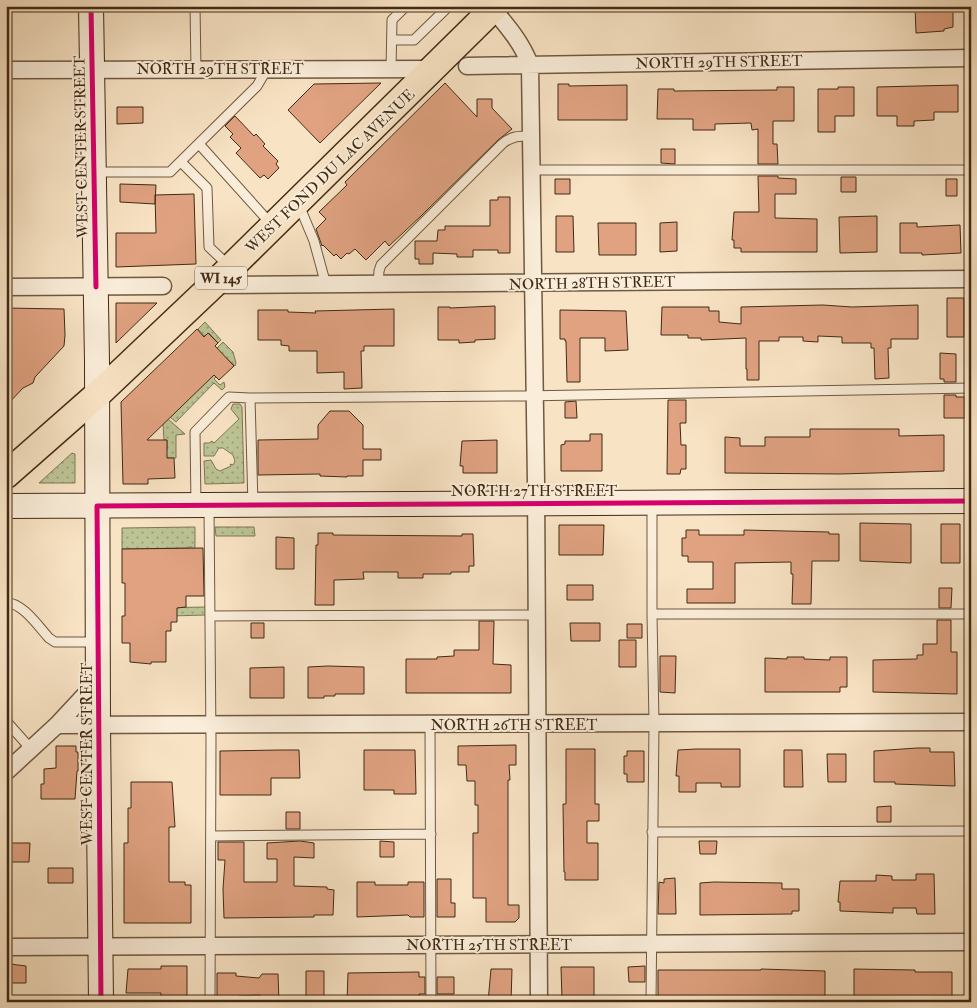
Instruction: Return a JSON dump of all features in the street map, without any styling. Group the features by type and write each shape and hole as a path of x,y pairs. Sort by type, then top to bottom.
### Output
{"main road":[{"name":"WEST FOND DU LAC AVENUE","path":"6,476 97,395 222,277 434,69 489,11"}],"street":[{"name":"WEST CENTER STREET","path":"91,6 96,287 101,1002"},
{"path":"489,11 520,44 530,65 537,504 539,1002"},
{"name":"NORTH 29TH STREET","path":"467,66 971,58"},
{"name":"NORTH 29TH STREET","path":"6,70 434,69"},
{"name":"NORTH 28TH STREET","path":"222,277 326,285 971,280"},
{"path":"6,287 163,286"},
{"name":"NORTH 27TH STREET","path":"6,506 971,500"},
{"path":"6,772 57,725 98,681"},
{"name":"NORTH 26TH STREET","path":"57,725 971,722"},
{"name":"NORTH 25TH STREET","path":"6,947 971,942"}],"lane":[{"path":"195,6 196,70"},
{"path":"392,69 392,20 406,6"},
{"path":"392,40 414,40 449,6"},
{"path":"94,172 170,172 257,86 267,69"},
{"path":"378,284 378,271 381,264 502,144 514,137 531,136"},
{"path":"199,144 273,226"},
{"path":"181,162 207,188 209,247 222,277"},
{"path":"532,170 971,170"},
{"path":"298,202 314,241 326,285"},
{"path":"210,1002 210,616 203,505 195,432 229,397 535,396 971,388"},
{"path":"250,398 253,505"},
{"path":"651,1002 654,724 652,502"},
{"path":"6,603 20,606 49,638 55,642 98,642"},
{"path":"652,614 971,614"},
{"path":"210,616 537,615"},
{"path":"6,721 31,749"},
{"path":"430,725 431,1002"},
{"path":"652,832 971,831"},
{"path":"211,836 431,834"}],"green space":[{"path":"205,322 221,340 218,343 209,333 204,336 198,329"},
{"path":"223,342 233,352 235,366 216,349"},
{"path":"213,373 216,377 214,379 220,385 224,382 225,387 222,390 214,383 176,422 170,417"},
{"path":"233,404 240,404 242,407 244,483 205,484 204,461 211,460 216,469 220,471 231,466 230,464 233,465 235,461 233,455 223,448 219,448 214,456 204,456 204,443 212,441 214,443 239,419 231,409"},
{"path":"168,419 185,434 176,435 176,458 164,458 167,440 164,440 163,424"},
{"path":"72,453 75,454 75,483 39,483"},
{"path":"195,527 195,549 189,547 122,549 122,528"},
{"path":"215,527 254,527 255,536 216,536"},
{"path":"206,607 206,615 170,616 152,608"}],"building":[{"path":"915,6 953,6 953,27 944,29 944,31 916,33"},
{"path":"381,83 320,143 288,110 314,84"},
{"path":"445,83 477,117 477,99 492,99 492,108 512,129 498,140 389,246 385,241 366,260 355,249 341,259 336,254 334,256 322,246 316,229 326,219 319,212 347,185 345,182"},
{"path":"558,84 569,84 569,86 627,85 627,120 558,120"},
{"path":"958,85 958,112 934,112 934,120 914,121 914,126 897,126 897,116 877,116 877,87"},
{"path":"777,87 794,87 794,121 773,121 773,144 777,144 778,164 758,164 758,129 752,130 751,123 715,124 715,130 693,130 693,119 657,119 658,89 674,89 674,91 777,90"},
{"path":"838,87 854,87 854,116 835,116 835,132 818,132 818,89 838,89"},
{"path":"117,107 143,107 143,123 117,124"},
{"path":"235,116 254,136 256,134 265,144 263,146 278,161 276,164 279,168 268,179 264,175 260,178 236,153 241,148 230,137 233,134 225,126"},
{"path":"661,149 675,149 675,164 661,163"},
{"path":"758,176 778,176 778,178 796,179 796,194 775,194 775,218 817,219 817,252 741,252 741,248 734,248 734,240 732,240 734,212 759,212"},
{"path":"841,177 856,177 856,192 841,192"},
{"path":"555,179 570,179 570,194 555,194"},
{"path":"946,179 957,179 957,196 946,196"},
{"path":"120,184 156,185 155,204 120,202"},
{"path":"194,194 196,264 116,267 116,233 156,233 155,195"},
{"path":"498,197 510,197 510,253 498,253 498,250 473,250 473,257 457,257 457,254 433,253 433,264 419,264 419,259 415,259 415,241 437,241 438,230 445,230 445,226 490,226 490,200 498,200"},
{"path":"556,216 573,216 574,252 556,252"},
{"path":"877,216 877,252 840,253 839,217"},
{"path":"677,222 677,251 660,252 660,223"},
{"path":"598,223 636,223 636,255 599,255"},
{"path":"900,223 917,223 917,227 960,225 961,253 922,255 922,253 900,253"},
{"path":"947,298 964,298 964,337 947,337"},
{"path":"116,303 157,303 116,343"},
{"path":"823,305 852,307 918,305 918,339 891,339 891,348 888,348 889,378 875,379 874,348 871,348 871,343 842,343 842,337 818,336 818,342 803,341 803,337 779,337 779,341 759,341 759,380 747,380 746,338 701,340 701,338 688,338 688,335 661,335 662,307 709,307 709,311 719,311 719,322 741,324 741,307"},
{"path":"495,306 495,339 459,343 459,340 438,340 438,307"},
{"path":"6,308 64,309 65,335 64,346 35,377 33,383 23,388 6,406"},
{"path":"394,309 394,346 364,346 364,351 361,351 362,388 344,389 344,372 317,373 317,351 289,351 289,346 281,345 281,340 258,340 258,310 288,310 288,312 316,313 315,311"},
{"path":"560,310 626,311 628,350 605,351 605,338 580,338 580,382 567,382 566,341 565,339 560,339"},
{"path":"197,329 204,337 208,333 218,343 215,346 234,366 219,380 214,375 147,440 167,440 167,458 174,458 175,478 148,479 148,484 123,484 121,402"},
{"path":"940,353 956,354 956,382 944,382 944,379 940,379"},
{"path":"944,395 965,397 965,418 944,418"},
{"path":"668,400 686,400 686,423 680,423 681,445 686,445 686,469 681,469 680,474 667,474"},
{"path":"576,401 577,418 565,418 565,402"},
{"path":"330,411 349,411 363,425 363,449 381,449 381,460 363,460 363,476 320,476 320,474 258,475 258,440 318,439 318,425"},
{"path":"810,429 899,429 899,436 944,435 944,471 840,474 725,473 725,437 740,438 740,446 765,446 765,437 810,437"},
{"path":"590,434 602,434 602,471 561,471 561,445 565,444 565,441 590,441"},
{"path":"497,440 497,473 463,473 463,466 460,466 462,441"},
{"path":"860,523 911,524 911,563 860,561"},
{"path":"941,524 960,524 960,563 941,563"},
{"path":"559,525 604,525 603,555 559,555"},
{"path":"686,530 699,530 699,535 744,535 744,530 829,532 829,534 839,534 839,561 812,561 811,604 792,604 793,574 791,574 791,562 735,563 735,603 687,603 687,589 713,589 713,562 688,562 688,556 682,556 682,538 686,538"},
{"path":"318,533 333,533 333,535 462,536 462,534 473,534 474,566 469,566 469,572 423,574 423,578 398,578 398,572 363,572 364,579 334,580 334,605 315,605"},
{"path":"276,537 294,538 294,569 276,569"},
{"path":"203,548 204,596 186,596 186,607 177,608 177,622 171,622 171,631 166,631 166,662 151,662 151,664 130,662 130,643 122,643 122,616 125,616 125,583 122,583 122,549"},
{"path":"567,585 593,585 593,600 567,600"},
{"path":"939,588 952,588 951,608 939,608"},
{"path":"937,620 951,620 951,652 957,652 957,694 873,692 873,660 917,659 917,655 923,655 923,644 937,644"},
{"path":"479,621 494,621 493,664 511,665 511,693 406,693 406,659 437,659 437,657 454,656 454,650 479,650"},
{"path":"251,623 264,623 264,638 251,638"},
{"path":"570,623 600,623 600,641 571,641"},
{"path":"627,624 642,624 642,638 627,638"},
{"path":"619,640 636,640 636,667 619,667"},
{"path":"660,656 676,656 675,693 660,692"},
{"path":"787,657 830,660 830,657 847,657 847,687 840,687 840,692 765,692 765,658 787,659"},
{"path":"284,667 284,698 250,698 250,668"},
{"path":"308,667 364,667 364,694 335,694 335,696 324,696 324,698 308,698"},
{"path":"516,745 516,765 509,765 510,780 508,780 508,905 519,905 519,918 515,922 486,922 486,898 473,898 473,833 478,833 478,805 475,805 475,781 467,781 466,765 458,765 458,746"},
{"path":"56,746 76,746 76,752 78,752 78,771 75,799 41,799 44,769 56,768"},
{"path":"930,748 930,752 954,752 955,786 874,782 874,751"},
{"path":"566,749 595,749 595,804 599,804 599,821 587,821 587,843 598,843 598,880 565,880 563,804 566,804"},
{"path":"740,749 740,787 721,787 721,783 696,783 696,792 679,792 679,776 676,776 678,750"},
{"path":"299,750 300,778 271,778 271,795 220,795 220,751"},
{"path":"364,750 415,750 416,794 394,794 394,790 364,790"},
{"path":"784,750 802,750 803,787 784,787"},
{"path":"627,751 644,751 644,782 627,782 627,774 624,774 624,756 627,756"},
{"path":"827,754 846,754 846,782 828,782"},
{"path":"131,782 172,782 175,827 169,827 169,882 185,882 185,885 191,885 191,923 124,923 124,843 128,843 128,808 131,808"},
{"path":"891,806 891,822 877,822 877,807"},
{"path":"286,812 300,812 300,829 286,829"},
{"path":"300,841 314,843 314,858 294,857 294,886 327,887 327,889 334,890 333,915 224,918 225,860 218,860 218,842 244,842 244,882 277,882 277,859 267,859 267,843"},
{"path":"380,841 394,842 394,857 380,857"},
{"path":"699,841 717,841 716,854 700,854"},
{"path":"6,843 30,843 29,862 11,862 11,858 6,858"},
{"path":"48,868 73,868 73,883 48,883"},
{"path":"916,874 934,874 935,914 917,914 916,908 893,908 893,913 840,911 840,902 838,902 840,881 876,881 876,875 892,876 892,880 916,880"},
{"path":"675,878 676,914 658,914 659,882 664,883 664,879"},
{"path":"437,879 451,879 451,903 455,903 455,917 437,917"},
{"path":"357,882 375,882 375,885 408,885 408,882 424,882 424,917 410,917 408,915 357,917"},
{"path":"700,883 782,883 782,889 799,889 799,911 792,911 792,914 700,915"},
{"path":"10,964 26,966 26,983 6,983 6,966"},
{"path":"161,966 187,966 187,1000 161,999 161,993 126,993 128,969 161,969"},
{"path":"645,966 645,982 629,982 628,967"},
{"path":"561,967 594,967 594,997 589,997 589,1001 562,1000"},
{"path":"491,969 512,969 511,1002 488,1002"},
{"path":"761,969 825,971 825,1002 658,1001 658,970"},
{"path":"854,969 952,972 952,1002 854,1002"},
{"path":"306,971 324,971 324,1002 306,1002"},
{"path":"419,972 419,977 425,977 425,994 419,994 419,1000 395,999 395,1002 347,1002 348,973"},
{"path":"217,973 236,973 236,976 259,978 262,974 278,974 279,1002 260,1002 260,995 238,996 238,1000 217,999"},
{"path":"437,977 454,977 454,994 437,994"}],"cycle path":[{"path":"91,6 96,287"},
{"path":"101,1002 97,506 971,501"}]}
